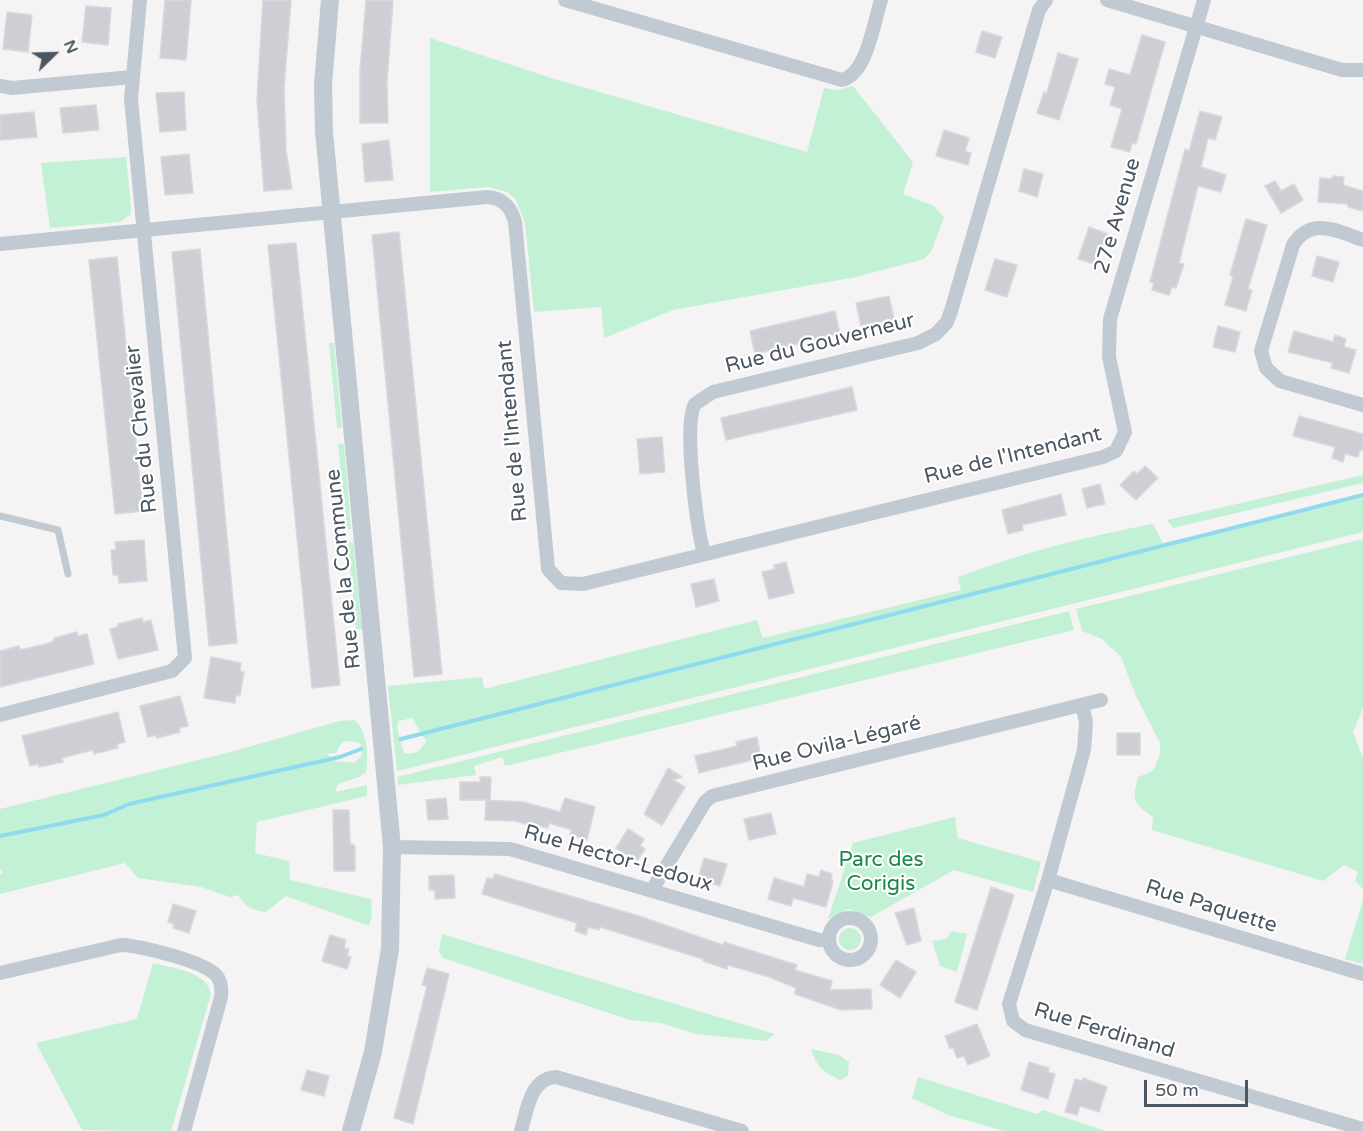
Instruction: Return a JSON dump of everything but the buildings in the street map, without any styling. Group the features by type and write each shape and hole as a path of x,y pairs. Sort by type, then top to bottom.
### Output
{"street":[{"name":"Rue du Chevalier","path":"0,715 172,671 185,658 144,230 132,77 140,0"},
{"name":"Rue de la Commune","path":"330,0 323,85 332,212 392,847 390,949 373,1052 351,1131"},
{"path":"565,0 837,80 848,78 860,67 881,0"},
{"name":"Rue du Gouverneur","path":"704,554 698,529 690,424 695,404 713,392 918,343 942,328 951,311 1040,10 1046,0"},
{"path":"1107,0 1342,70 1363,70"},
{"name":"27e Avenue","path":"1120,447 1125,432 1109,357 1110,319 1204,0"},
{"path":"0,86 12,88 132,77"},
{"name":"Rue de l'Intendant","path":"0,244 487,197 505,203 515,222 548,568 561,583 574,585 1103,458 1120,447"},
{"path":"1363,240 1320,228 1305,230 1298,236 1293,245 1261,351 1266,368 1280,381 1363,405"},
{"name":"Rue Ovila-Légaré","path":"652,890 709,797 1101,700"},
{"name":"Rue Ferdinand","path":"1082,705 1086,722 1084,750 1048,880 1009,1004 1011,1017 1018,1027 1363,1130"},
{"name":"Rue Hector-Ledoux","path":"392,847 502,847 819,940 828,940"},
{"name":"Rue Paquette","path":"1048,880 1363,974"},
{"path":"0,973 118,945 136,947 203,966 212,972 220,982 221,998 186,1130"},
{"path":"521,1131 531,1097 542,1082 551,1077 562,1078 742,1131"}],"lane":[{"path":"0,516 58,530 68,574"}],"green space":[{"path":"430,38 548,77 807,152 824,88 837,90 853,86 913,162 903,194 934,206 944,217 932,250 924,259 856,277 673,310 604,338 601,307 534,312 525,223 516,200 507,192 488,187 430,192"},
{"path":"126,157 131,214 120,222 50,228 41,163"},
{"path":"329,343 334,343 342,428 337,428"},
{"path":"338,444 344,444 351,529 347,529"},
{"path":"1363,475 1363,483 1173,528 1167,520"},
{"path":"1363,497 1363,532 397,771 388,686 482,677 484,689 757,620 763,638 961,590 958,577 1006,560 1104,534 1153,524 1163,543","holes":["412,718 426,741 417,752 404,753 397,727 399,721"]},
{"path":"1363,539 1363,708 1353,732 1363,758 1363,889 1355,881 1358,872 1344,865 1323,881 1152,830 1153,817 1138,805 1135,791 1138,777 1153,771 1160,754 1160,743 1136,696 1121,657 1102,639 1082,631 1076,609"},
{"path":"353,542 362,629 356,629 348,543"},
{"path":"1069,611 1074,630 505,766 502,757 474,766 476,775 398,785 397,777"},
{"path":"354,720 362,729 366,743 367,766 366,772 359,777 338,784 335,792 367,785 367,796 257,822 255,853 289,861 290,880 371,899 372,916 369,926 286,896 266,912 257,910 246,905 238,895 230,897 201,887 138,878 125,863 0,894 0,874 3,873 0,868 0,809 231,752 339,721","holes":["352,741 361,744 362,755 354,763 335,761 327,754 336,753 342,742"]},
{"name":"Parc des Corigis","path":"955,817 958,838 1041,862 1033,892 954,870 871,917 848,909 828,919 853,843"},
{"path":"1363,900 1363,964 1345,959"},
{"path":"850,928 858,931 861,939 858,947 850,950 842,947 839,939 842,931"},
{"path":"952,931 967,934 957,972 940,966 932,941 946,939"},
{"path":"442,934 775,1034 766,1041 696,1034 661,1023 630,1020 443,958 439,951"},
{"path":"153,963 196,975 208,986 211,994 171,1131 82,1130 36,1043 137,1019"},
{"path":"811,1049 839,1055 849,1062 848,1076 840,1080 829,1075 815,1060"},
{"path":"918,1077 1037,1114 1043,1110 1106,1131 1004,1131 948,1115 912,1098"}],"waterway":[{"path":"401,739 1363,495"},
{"path":"0,836 104,815 129,804 340,757 361,749"}]}
